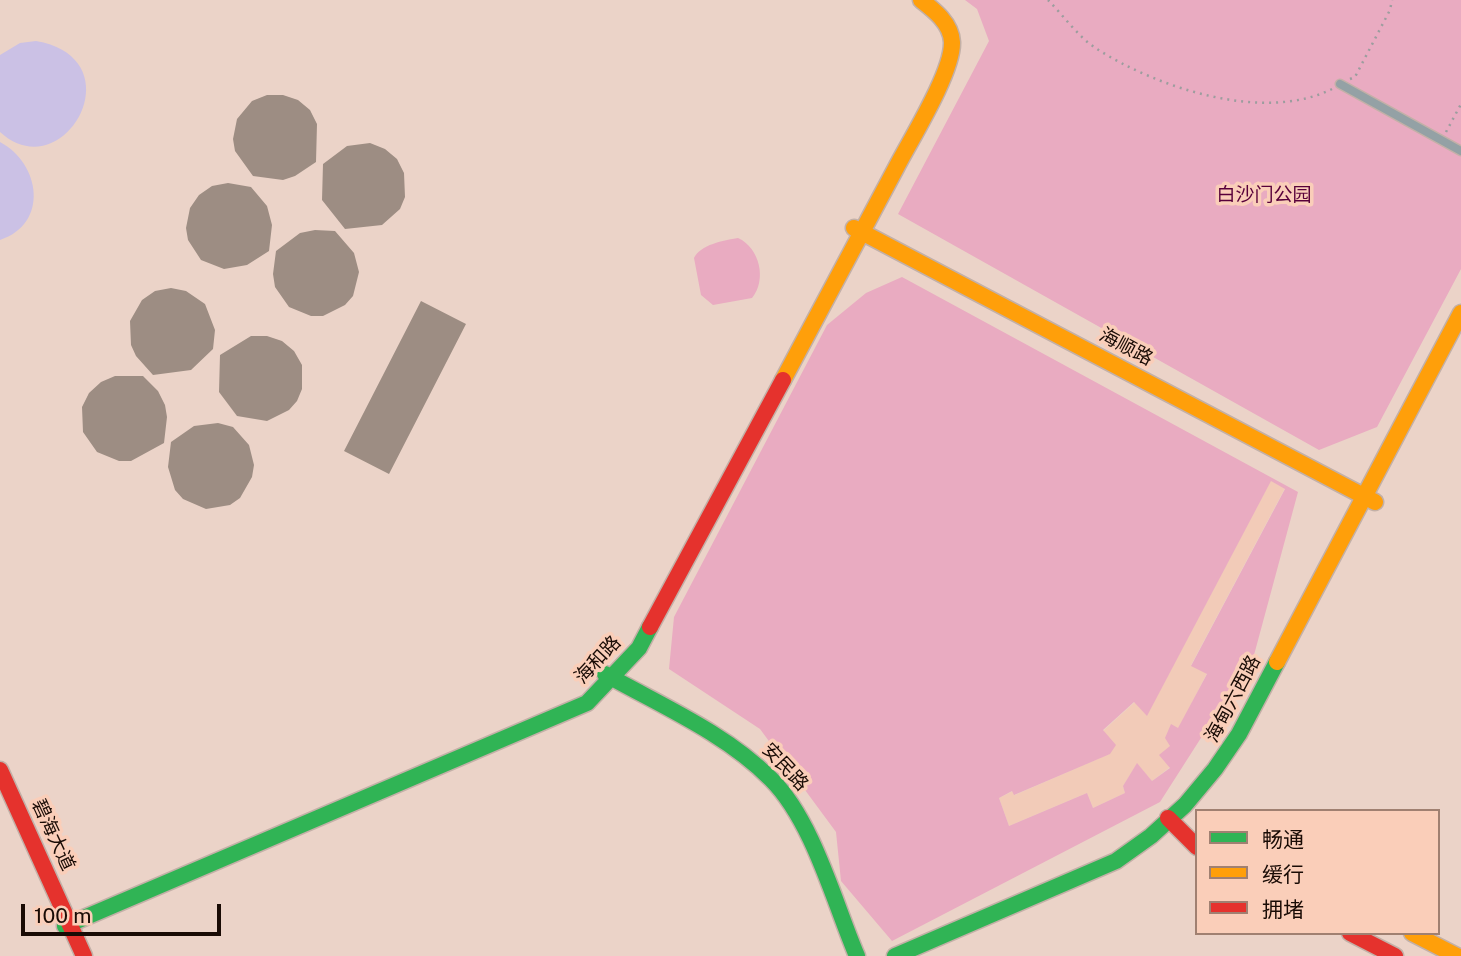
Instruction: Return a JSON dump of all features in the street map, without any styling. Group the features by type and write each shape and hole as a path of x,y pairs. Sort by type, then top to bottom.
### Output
{"street":[{"path":"862,224 944,56 945,41 940,29 908,0"},
{"path":"862,224 950,59 952,43 949,29 921,0"},
{"name":"海顺路","path":"862,224 1374,493"},
{"name":"海和路","path":"66,921 587,703 604,680 639,648 862,224"},
{"name":"海甸六西路","path":"895,956 1102,868 1173,823 1226,781 1241,758 1461,313"},
{"name":"海甸六西路","path":"1374,493 1461,345"},
{"name":"安民路","path":"604,680 721,752 770,791 793,825 849,956"},
{"name":"安民路","path":"604,680 734,746 773,780 802,823 857,956"},
{"name":"碧海大道","path":"0,770 66,921 77,956"},
{"name":"碧海大道","path":"0,787 84,956"},
{"path":"0,801 22,834"},
{"path":"1173,823 1195,845"},
{"name":"海甸六西路","path":"933,956 1116,876 1146,859 1173,823"},
{"path":"1354,935 1395,956"},
{"path":"1414,935 1432,951 1457,956"}],"lane":[{"path":"1340,84 1461,151"}],"path":[{"path":"1048,0 1096,48 1171,85 1234,102 1313,98 1355,77 1391,10 1391,0"},
{"path":"1441,141 1461,104"}],"shaded area":[{"path":"36,41 66,52 82,71 86,93 80,115 66,133 47,145 24,145 0,132 0,55 20,43"},
{"path":"0,142 24,164 34,193 32,208 26,221 16,232 0,240"},
{"path":"1271,480 1285,488 1191,665 1207,673 1170,746 1170,767 1152,781 1137,764 1123,786 1125,793 1093,808 1087,793 1009,826 999,798 1013,791 1015,795 1109,754 1103,731 1135,702 1147,715"}],"green space":[{"name":"白沙门公园","path":"965,0 1461,0 1461,269 1377,427 1319,450 898,214 989,41 977,9"},
{"path":"738,238 752,249 759,265 757,291 752,298 713,305 701,295 694,258 707,246"},
{"path":"902,277 1298,492 1254,655 1160,802 892,941 841,881 836,832 760,729 669,669 674,617 827,325 866,293","holes":["1271,481 1285,489 1191,666 1207,674 1178,728 1171,724 1165,738 1170,746 1159,755 1170,768 1152,781 1137,763 1123,786 1125,793 1093,808 1087,793 1009,826 999,798 1012,791 1014,795 1110,754 1116,745 1103,730 1134,702 1147,716"]}],"building":[{"path":"267,95 283,95 298,100 310,110 317,124 316,162 295,176 283,180 253,176 235,151 233,139 237,119 252,101"},
{"path":"370,143 385,149 397,159 404,173 405,197 400,209 382,225 345,229 322,200 323,164 347,146"},
{"path":"228,183 251,187 267,206 272,225 269,251 247,265 224,269 201,260 188,240 186,228 190,208 199,195 212,186"},
{"path":"315,230 335,231 354,253 359,272 353,296 345,305 323,316 311,316 289,307 275,287 273,274 276,251 300,233"},
{"path":"171,288 186,291 205,304 215,330 213,349 191,370 153,375 136,356 131,345 130,321 142,300 155,291"},
{"path":"421,301 466,324 389,474 344,451"},
{"path":"251,336 267,336 282,341 294,351 302,365 302,389 297,401 289,410 267,421 237,416 219,392 220,355"},
{"path":"115,376 143,376 158,391 165,405 167,417 164,443 131,461 119,461 97,452 83,432 82,407 89,393 101,382"},
{"path":"218,423 233,427 249,445 254,465 252,477 240,498 230,505 206,509 183,499 175,490 168,467 171,442 194,426"}],"traffic: fast":[{"path":"65,926 587,703 639,648 650,627"},
{"path":"895,956 1116,861 1151,836 1185,805 1215,769 1239,734 1277,662"},
{"path":"605,674 713,734 771,779 786,796 811,839 857,956"}],"traffic: slow":[{"path":"783,380 930,105 946,70 952,42 949,29 921,0"},
{"path":"854,228 1375,502"},
{"path":"1277,662 1461,313"},
{"path":"1416,935 1457,956"}],"traffic: jam":[{"path":"650,627 783,380"},
{"path":"0,770 84,956"},
{"path":"1168,818 1195,845"},
{"path":"1354,935 1395,956"}]}
